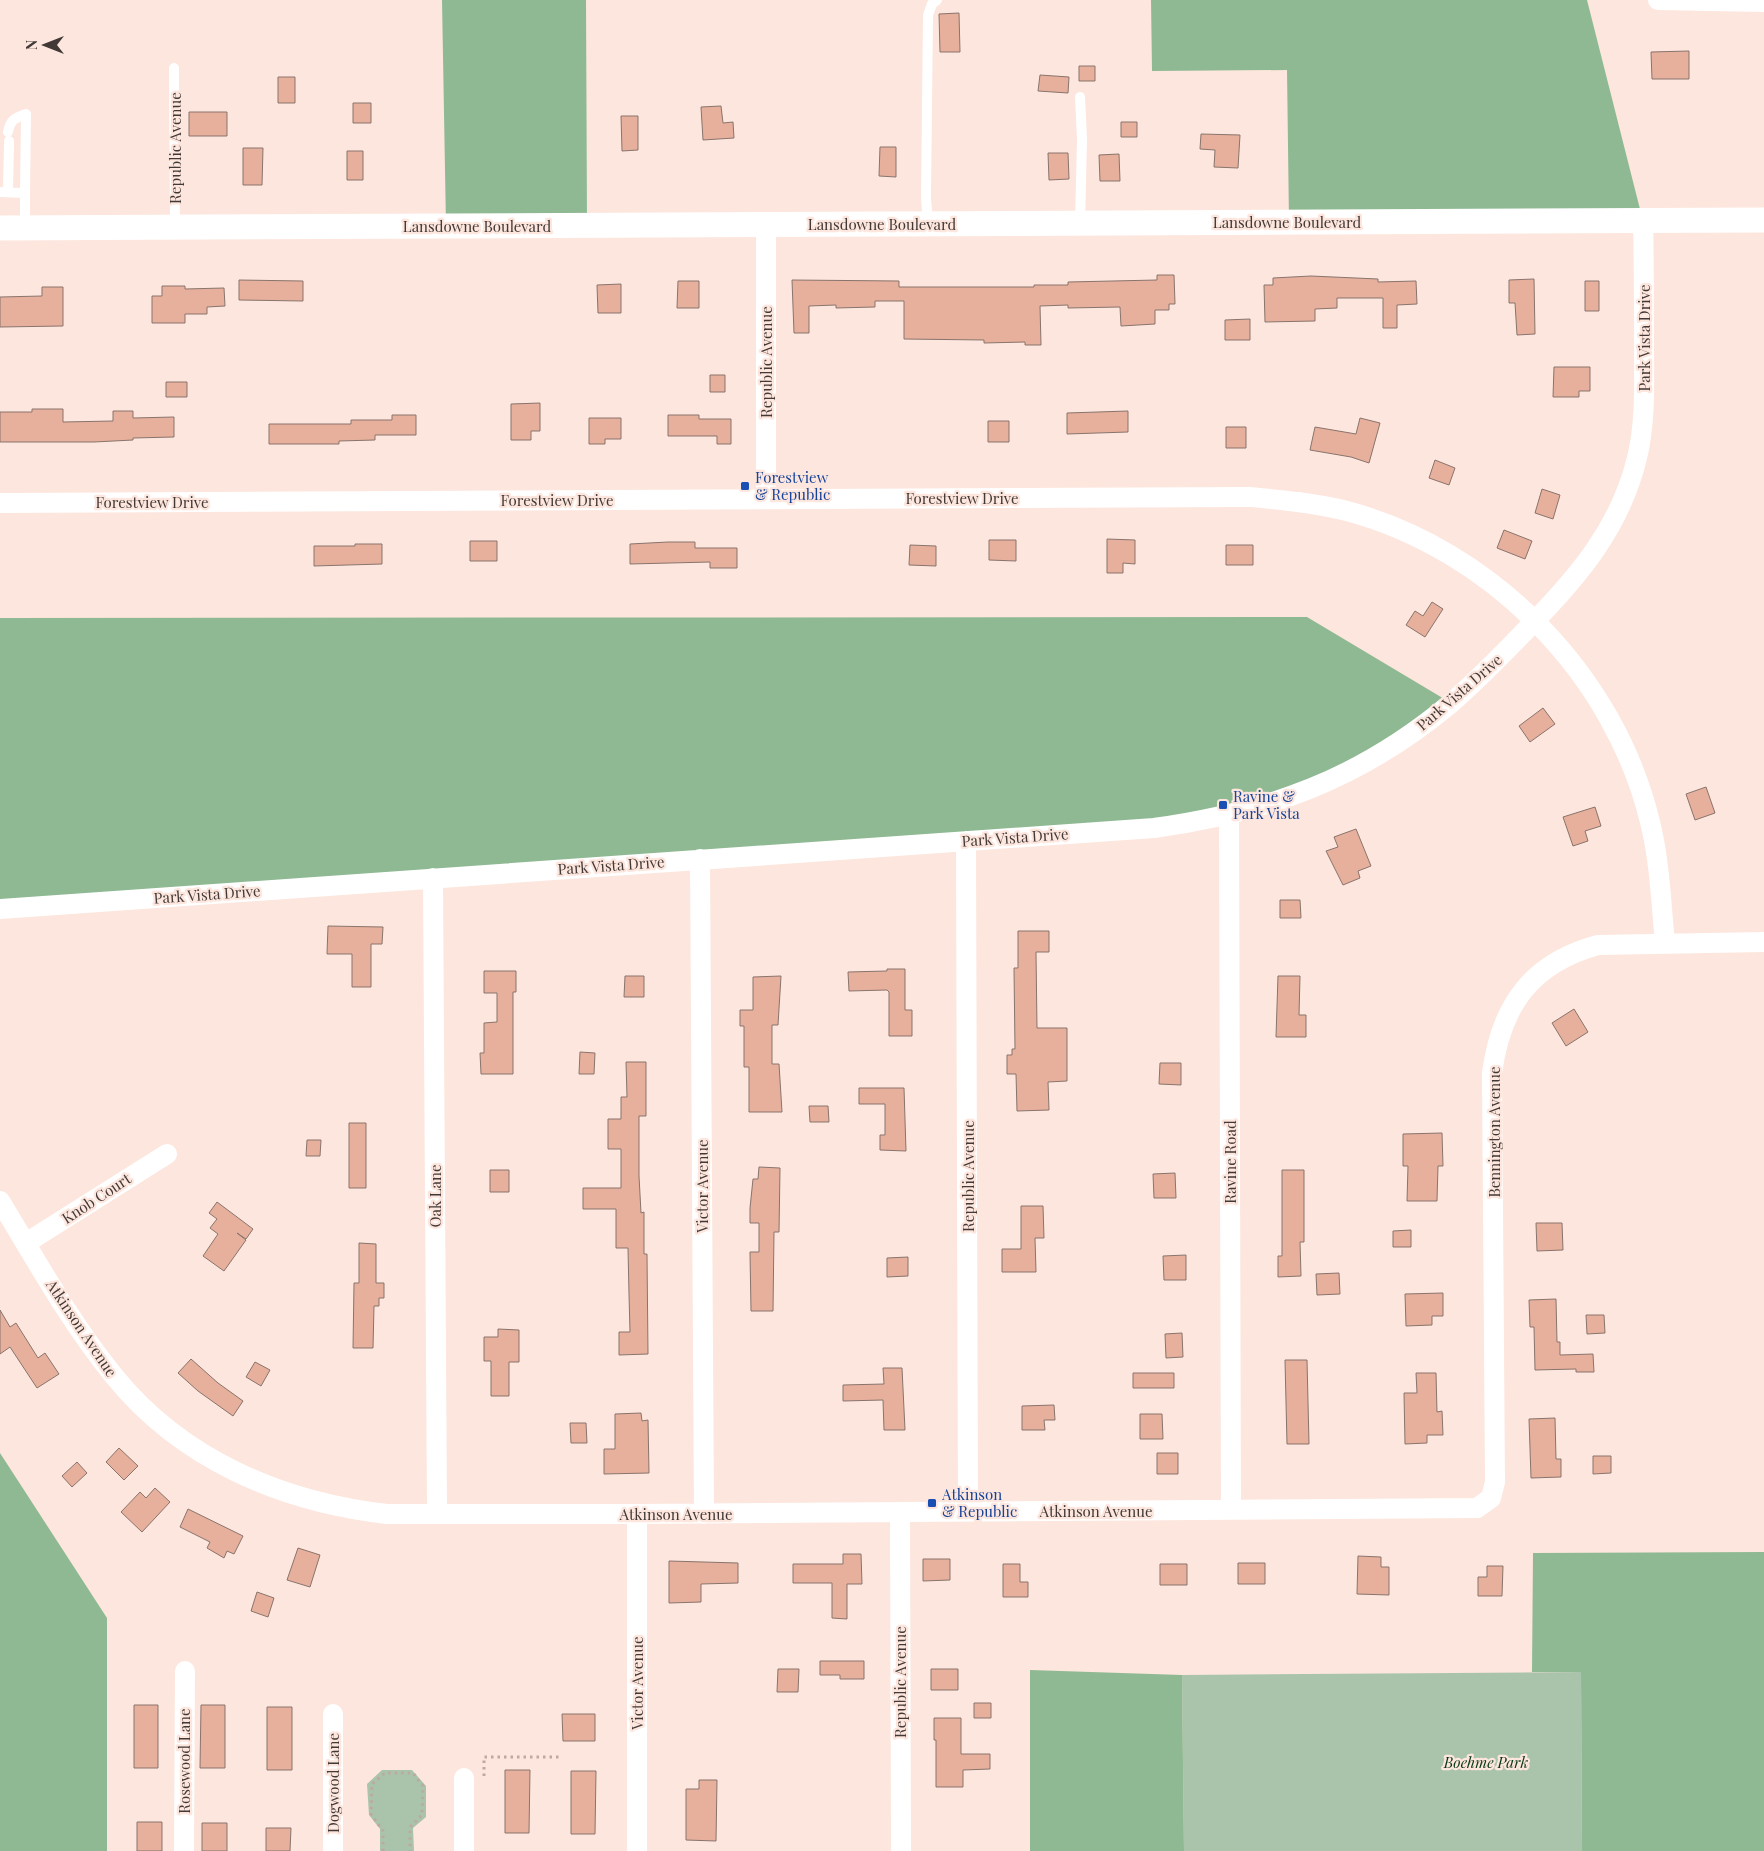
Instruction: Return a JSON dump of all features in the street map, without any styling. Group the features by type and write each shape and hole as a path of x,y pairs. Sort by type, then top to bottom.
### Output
{"street":[{"path":"1658,0 1764,2"},
{"name":"Park Vista Drive","path":"0,909 1154,828 1229,815 1268,805 1310,790 1349,772 1384,752 1451,703 1534,622 1582,571 1596,551 1620,507 1637,459 1643,422 1643,220"},
{"name":"Lansdowne Boulevard","path":"0,228 1764,220"},
{"name":"Republic Avenue","path":"766,224 766,499"},
{"name":"Forestview Drive","path":"0,503 1250,497 1294,501 1347,511 1374,520 1467,564 1500,589 1534,622 1580,673 1600,702 1631,762 1650,821 1657,854 1665,943"},
{"name":"Ravine Road","path":"1229,815 1232,1510"},
{"name":"Republic Avenue","path":"966,841 968,1512"},
{"name":"Victor Avenue","path":"700,859 704,1514"},
{"name":"Oak Lane","path":"434,878 437,1514"},
{"name":"Bennington Avenue","path":"1486,1503 1495,1482 1492,1073 1495,1049 1503,1024 1523,990 1547,968 1566,956 1598,945 1764,942"},
{"name":"Knob Court","path":"26,1243 167,1154"},
{"name":"Atkinson Avenue","path":"0,1201 92,1348 115,1378 167,1428 203,1453 242,1475 278,1491 315,1502 387,1514 1468,1509 1486,1503"},
{"name":"Republic Avenue","path":"900,1512 901,1851"},
{"name":"Victor Avenue","path":"637,1514 637,1851"},
{"name":"Rosewood Lane","path":"184,1671 184,1851"},
{"name":"Dogwood Lane","path":"333,1851 334,1714"},
{"path":"464,1778 464,1851"}],"lane":[{"path":"928,224 926,198 928,16 932,4 937,0"},
{"name":"Republic Avenue","path":"174,68 175,228"},
{"path":"1080,97 1082,140 1080,223"},
{"path":"25,193 4,192 10,123 15,118 26,114 26,228"}],"path":[{"path":"484,1785 484,1757 559,1757"},
{"path":"383,1851 383,1831 372,1814 372,1784 385,1773 413,1773 423,1786 422,1815 410,1827 410,1851"}],"green space":[{"path":"442,0 586,0 587,225 446,226"},
{"path":"1151,0 1587,0 1643,221 1289,222 1287,70 1152,71"},
{"path":"1307,617 1451,703 1384,752 1229,815 0,909 0,618"},
{"path":"0,1453 107,1618 107,1851 0,1851"},
{"path":"1764,1552 1764,1851 1582,1851 1581,1672 1532,1672 1533,1553"},
{"path":"1030,1670 1182,1675 1184,1851 1030,1851"},
{"name":"Boehme Park","path":"1581,1672 1582,1851 1184,1851 1182,1675"},
{"path":"382,1770 412,1770 426,1786 426,1817 413,1828 414,1851 380,1851 380,1829 369,1815 367,1784"}],"building":[{"path":"959,13 960,52 940,52 939,14"},
{"path":"1689,51 1689,79 1652,79 1651,52"},
{"path":"1079,66 1095,66 1095,81 1079,81"},
{"path":"1040,75 1069,77 1068,93 1038,91"},
{"path":"278,77 295,77 295,103 278,103"},
{"path":"353,103 371,103 371,123 353,123"},
{"path":"721,106 723,123 733,122 734,138 703,140 701,107"},
{"path":"189,112 227,112 227,136 189,136"},
{"path":"621,116 638,116 638,150 622,151"},
{"path":"1121,122 1137,122 1137,137 1121,137"},
{"path":"1201,134 1240,135 1238,168 1214,167 1215,150 1200,149"},
{"path":"880,147 896,147 896,177 879,176"},
{"path":"243,148 263,148 262,185 243,185"},
{"path":"347,151 363,151 363,180 347,180"},
{"path":"1048,153 1068,153 1069,179 1049,180"},
{"path":"1119,154 1120,181 1100,181 1099,155"},
{"path":"1157,275 1174,275 1175,304 1169,304 1169,310 1155,310 1155,324 1121,326 1120,307 1068,308 1068,305 1040,306 1041,345 1025,345 1025,342 984,343 984,340 904,339 904,301 875,301 875,307 836,308 836,305 809,306 809,333 794,333 792,280 899,281 899,287 1034,287 1034,285 1068,285 1068,282 1157,280"},
{"path":"1311,276 1378,279 1378,282 1416,281 1417,304 1397,305 1397,328 1383,328 1383,298 1337,298 1337,308 1315,309 1315,321 1265,322 1264,285 1273,285 1273,278"},
{"path":"1534,279 1535,334 1517,335 1515,303 1509,303 1509,280"},
{"path":"239,280 303,281 303,301 239,300"},
{"path":"678,281 699,281 699,308 677,308"},
{"path":"1585,281 1599,281 1599,311 1585,311"},
{"path":"621,284 621,313 598,313 597,285"},
{"path":"162,286 185,286 185,289 224,288 225,306 207,307 207,314 185,314 185,323 152,323 152,296 162,296"},
{"path":"42,287 63,287 63,326 0,327 0,297 42,296"},
{"path":"1250,319 1250,340 1225,340 1225,320"},
{"path":"1554,367 1590,367 1590,391 1579,391 1579,397 1553,397"},
{"path":"710,375 725,375 725,392 710,392"},
{"path":"166,382 187,382 187,397 166,397"},
{"path":"540,403 540,431 531,431 531,440 511,440 511,404"},
{"path":"32,409 63,409 63,422 113,421 113,411 133,411 133,418 174,417 174,437 133,438 133,440 94,442 0,442 0,412 32,412"},
{"path":"1128,411 1128,432 1067,434 1067,413"},
{"path":"392,415 416,415 416,435 375,435 375,440 339,441 339,444 269,444 269,424 351,424 351,420 392,420"},
{"path":"668,415 699,415 699,419 731,419 731,444 717,444 717,436 668,436"},
{"path":"589,418 621,418 621,439 605,439 605,444 589,444"},
{"path":"1360,418 1380,423 1369,463 1351,457 1310,450 1315,427 1356,434"},
{"path":"988,421 1009,421 1009,442 988,442"},
{"path":"1226,427 1246,427 1246,448 1226,448"},
{"path":"1435,460 1455,468 1449,485 1429,478"},
{"path":"1542,489 1560,495 1553,519 1535,513"},
{"path":"1504,530 1532,541 1525,559 1497,548"},
{"path":"1107,539 1135,540 1135,564 1123,563 1123,573 1107,573"},
{"path":"989,540 1016,540 1016,561 989,560"},
{"path":"470,541 497,541 497,561 470,561"},
{"path":"695,542 695,548 737,548 737,568 710,568 710,562 630,564 630,544"},
{"path":"355,544 382,544 382,564 314,566 314,546 355,546"},
{"path":"910,545 936,546 936,566 909,565"},
{"path":"1226,545 1253,545 1253,565 1226,565"},
{"path":"1432,602 1443,609 1425,637 1406,625 1415,611 1423,616"},
{"path":"1543,708 1555,724 1530,742 1519,726"},
{"path":"1706,787 1715,813 1695,820 1686,794"},
{"path":"1595,807 1601,826 1585,831 1588,841 1573,846 1563,817"},
{"path":"1356,829 1371,866 1358,871 1360,878 1343,885 1326,851 1338,847 1334,837"},
{"path":"1280,900 1300,900 1301,918 1280,918"},
{"path":"328,926 383,927 382,944 371,944 371,987 352,987 352,954 327,954"},
{"path":"1018,931 1049,931 1049,952 1036,952 1037,1028 1067,1028 1067,1081 1048,1082 1049,1110 1017,1111 1016,1074 1007,1074 1007,1055 1012,1055 1012,1049 1015,1049 1014,968 1018,968"},
{"path":"887,969 905,969 905,1010 912,1010 912,1036 889,1036 889,992 887,990 849,991 848,972 887,971"},
{"path":"484,971 516,971 516,992 513,992 513,1074 481,1074 480,1053 484,1053 484,1023 497,1022 497,993 484,993"},
{"path":"625,976 644,976 644,997 624,997"},
{"path":"781,976 778,1025 772,1025 772,1064 779,1064 782,1112 749,1112 749,1067 744,1067 744,1026 740,1026 740,1010 753,1010 753,977"},
{"path":"1278,976 1300,976 1299,1015 1306,1015 1306,1037 1276,1037"},
{"path":"1574,1009 1588,1032 1566,1046 1552,1023"},
{"path":"580,1052 595,1053 594,1074 579,1074"},
{"path":"626,1062 646,1062 646,1116 639,1116 639,1176 641,1213 644,1212 644,1254 647,1254 648,1354 619,1355 619,1332 630,1332 628,1248 616,1248 616,1209 583,1209 583,1188 621,1188 621,1149 608,1149 608,1119 621,1119 621,1097 627,1097"},
{"path":"1160,1063 1181,1063 1181,1085 1159,1084"},
{"path":"859,1088 904,1088 906,1151 880,1150 880,1135 885,1135 885,1104 859,1104"},
{"path":"809,1106 828,1106 829,1122 810,1122"},
{"path":"349,1123 366,1123 366,1188 349,1188"},
{"path":"1442,1133 1443,1166 1438,1166 1437,1201 1407,1201 1408,1166 1403,1166 1403,1134"},
{"path":"307,1140 321,1140 320,1156 306,1156"},
{"path":"759,1167 780,1168 779,1232 774,1232 773,1311 751,1311 750,1252 759,1252 759,1223 750,1223 750,1208 753,1179 758,1179"},
{"path":"490,1170 509,1170 509,1192 490,1192"},
{"path":"1282,1170 1304,1170 1304,1242 1300,1242 1301,1276 1278,1277 1278,1256 1282,1256"},
{"path":"1175,1173 1176,1198 1154,1198 1153,1174"},
{"path":"217,1202 253,1229 246,1239 237,1233 246,1240 224,1271 203,1256 218,1234 210,1228 217,1219 209,1213"},
{"path":"1021,1206 1043,1206 1044,1238 1035,1238 1036,1272 1002,1272 1002,1249 1021,1249"},
{"path":"1536,1223 1562,1223 1563,1250 1537,1251"},
{"path":"1411,1230 1411,1247 1393,1247 1393,1231"},
{"path":"359,1243 376,1244 376,1283 384,1283 384,1298 379,1298 379,1306 374,1306 373,1348 353,1348 354,1283 359,1283"},
{"path":"1186,1255 1186,1280 1164,1280 1163,1256"},
{"path":"908,1257 908,1276 887,1277 887,1258"},
{"path":"1339,1273 1340,1294 1317,1295 1316,1274"},
{"path":"1443,1293 1443,1316 1432,1316 1432,1325 1406,1326 1405,1294"},
{"path":"1556,1299 1557,1342 1560,1342 1560,1355 1593,1354 1594,1372 1576,1372 1576,1369 1535,1370 1534,1327 1530,1327 1529,1300"},
{"path":"0,1310 10,1327 16,1323 38,1358 45,1353 59,1374 37,1388 10,1347 0,1354"},
{"path":"1586,1315 1604,1315 1605,1333 1587,1334"},
{"path":"498,1329 519,1330 519,1362 509,1362 509,1396 491,1396 491,1361 484,1361 484,1337 498,1337"},
{"path":"1182,1333 1183,1357 1166,1358 1165,1334"},
{"path":"191,1359 218,1383 243,1401 233,1416 198,1391 178,1373"},
{"path":"1285,1360 1307,1360 1309,1444 1287,1444"},
{"path":"255,1362 270,1370 261,1386 246,1377"},
{"path":"883,1368 902,1368 905,1430 884,1430 883,1400 843,1401 843,1385 884,1384"},
{"path":"1133,1373 1174,1373 1174,1388 1133,1388"},
{"path":"1416,1373 1436,1373 1437,1412 1442,1411 1443,1435 1427,1435 1427,1443 1405,1444 1404,1393 1417,1393"},
{"path":"1054,1405 1055,1420 1044,1420 1045,1430 1022,1430 1022,1406"},
{"path":"641,1413 642,1421 648,1420 649,1473 604,1474 604,1449 615,1449 615,1414"},
{"path":"1140,1414 1162,1414 1163,1439 1140,1439"},
{"path":"1555,1418 1556,1459 1561,1459 1561,1477 1531,1478 1529,1419"},
{"path":"570,1423 586,1423 587,1443 571,1443"},
{"path":"119,1448 138,1466 124,1480 106,1462"},
{"path":"1157,1453 1178,1453 1178,1474 1157,1474"},
{"path":"1593,1456 1611,1456 1611,1473 1593,1474"},
{"path":"77,1462 87,1473 72,1487 62,1476"},
{"path":"155,1488 170,1502 142,1532 121,1512 140,1492 146,1498"},
{"path":"188,1509 243,1536 234,1554 227,1551 224,1558 207,1548 210,1542 180,1527"},
{"path":"298,1548 320,1555 310,1587 287,1580"},
{"path":"843,1554 861,1554 862,1584 847,1584 847,1619 832,1618 832,1583 793,1583 793,1564 843,1564"},
{"path":"1358,1556 1381,1557 1381,1567 1389,1567 1389,1595 1357,1594"},
{"path":"923,1559 950,1559 950,1580 923,1581"},
{"path":"669,1561 738,1563 738,1583 701,1584 701,1602 669,1603"},
{"path":"1238,1563 1265,1563 1265,1584 1238,1584"},
{"path":"1003,1564 1020,1564 1020,1582 1028,1582 1028,1597 1003,1597"},
{"path":"1160,1564 1187,1564 1187,1585 1160,1585"},
{"path":"1487,1566 1503,1566 1502,1596 1478,1596 1478,1577 1487,1577"},
{"path":"257,1592 274,1598 268,1617 251,1611"},
{"path":"820,1661 864,1661 864,1679 840,1679 840,1675 820,1675"},
{"path":"778,1669 799,1669 798,1692 777,1692"},
{"path":"931,1669 958,1669 958,1690 931,1690"},
{"path":"974,1703 991,1703 991,1718 974,1718"},
{"path":"134,1705 158,1705 158,1768 134,1768"},
{"path":"201,1705 225,1705 225,1768 200,1768"},
{"path":"267,1707 292,1707 292,1770 267,1770"},
{"path":"562,1714 595,1714 595,1741 563,1741"},
{"path":"934,1718 961,1718 961,1754 990,1754 990,1769 963,1770 963,1787 936,1787"},
{"path":"505,1770 530,1770 529,1833 505,1833"},
{"path":"571,1771 596,1771 595,1834 571,1834"},
{"path":"699,1780 717,1780 716,1841 686,1840 686,1789 699,1789"},
{"path":"137,1822 162,1822 162,1851 137,1851"},
{"path":"202,1823 227,1823 227,1851 202,1851"},
{"path":"266,1828 291,1828 290,1851 266,1851"}],"place":[{"name":"Forestview & Republic","path":"745,486"},
{"name":"Ravine & Park Vista","path":"1223,805"},
{"name":"Atkinson & Republic","path":"932,1503"}]}
